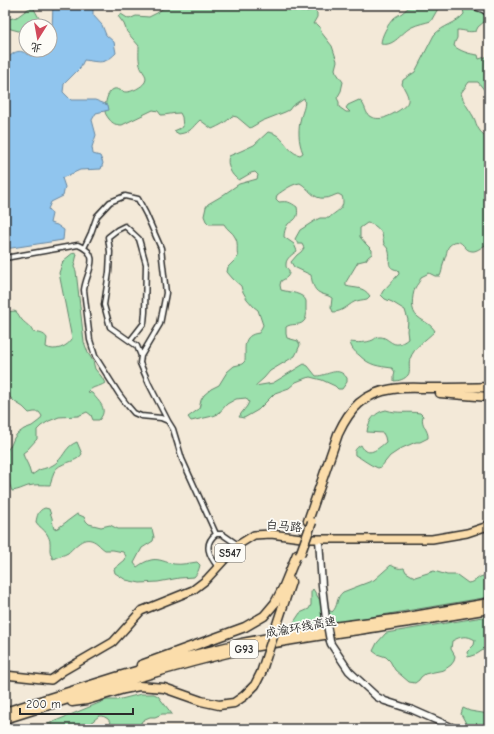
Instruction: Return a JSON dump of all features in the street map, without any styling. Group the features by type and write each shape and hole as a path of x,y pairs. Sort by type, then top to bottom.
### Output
{"highway":[{"path":"310,521 338,434 344,420 364,399 376,393 393,389 489,387"},
{"path":"62,694 245,627 264,616 275,603 298,554 341,435 348,422 366,403 378,396 408,392 439,393 489,398"},
{"path":"41,708 87,700 139,686 164,688 201,701 219,705 234,703 255,685 282,610 298,554"},
{"name":"成渝环线高速","path":"5,712 150,667 242,643 317,628 402,618 489,603"},
{"name":"成渝环线高速","path":"5,719 118,683 244,650 318,635 489,609"}],"main road":[{"name":"白马路","path":"5,675 51,680 63,671 113,642 141,611 193,590 206,580 238,544 254,535 271,534 309,539 432,539 467,533 485,527 489,524"}],"street":[{"path":"469,5 489,14"},
{"path":"84,248 97,216 110,202 125,196 138,199 161,248 166,293 160,324 141,356 140,362 146,377 173,429 182,459 216,534"},
{"path":"130,341 144,322 146,312 146,264 139,239 125,226 108,237 110,252 109,272 104,305 110,327 137,346 141,356"},
{"path":"5,258 78,245 84,248 89,253 91,259 84,290 90,340 95,356 134,413 140,416 161,418 168,421"},
{"path":"218,567 208,552 212,537 216,534 222,534 238,544"},
{"path":"319,539 322,586 330,641 349,671 377,697 413,710 456,729"}],"green space":[{"path":"167,5 289,5 289,10 303,12 314,10 317,13 317,17 313,24 317,24 320,27 321,32 332,46 337,61 335,69 343,82 341,91 337,98 339,107 346,112 350,112 346,108 348,105 359,100 363,104 369,116 373,118 385,118 395,113 407,103 408,97 402,84 403,80 415,72 434,35 464,14 461,5 489,5 489,11 486,13 485,21 476,31 471,32 457,30 457,38 454,46 465,52 478,55 479,59 489,56 489,96 478,82 469,82 461,93 479,129 489,143 489,243 472,251 467,249 459,242 454,242 448,248 440,276 435,276 429,273 421,277 414,291 413,308 415,315 435,331 414,351 409,361 409,373 405,378 394,381 395,372 392,368 378,366 363,359 351,346 350,342 367,342 383,337 395,344 398,344 403,343 408,339 408,320 405,310 385,299 381,295 399,274 398,270 390,266 389,251 384,244 382,234 372,224 367,223 360,228 360,237 372,250 372,254 366,260 358,262 346,282 346,286 362,289 370,296 367,299 356,301 342,310 333,312 331,307 332,298 318,292 313,285 311,275 294,267 291,262 304,248 302,244 298,244 295,239 300,230 320,218 329,218 342,207 342,196 338,194 327,198 317,197 300,183 285,189 277,195 276,199 279,202 291,203 297,207 296,217 287,226 284,237 294,244 297,251 290,256 286,262 286,268 289,271 289,274 281,281 280,285 281,290 291,292 305,298 306,318 299,324 286,327 287,338 298,341 300,345 295,356 270,371 255,386 273,383 304,364 308,366 316,376 340,372 347,378 347,382 342,389 338,389 322,380 310,377 306,378 296,382 289,388 275,393 258,410 244,418 239,417 249,402 246,398 236,399 227,404 218,414 213,416 191,421 188,417 199,409 204,395 219,385 227,372 234,366 242,364 245,361 245,347 247,340 253,334 259,333 263,325 258,310 247,299 241,286 227,272 228,267 238,257 236,239 224,224 209,224 206,221 204,216 206,207 208,204 239,184 257,179 258,175 255,172 239,180 236,178 230,170 228,159 229,156 254,145 268,132 278,136 291,151 300,155 303,153 299,140 299,130 305,103 304,98 292,106 289,110 262,121 250,128 237,117 232,116 225,122 212,129 200,120 189,131 179,134 174,131 183,127 180,113 161,115 158,111 153,110 122,125 113,123 105,112 106,101 110,92 114,89 126,92 134,90 144,84 146,78 139,63 139,46 127,32 124,24 118,16 121,14 129,19 136,16 149,17"},
{"path":"413,5 440,5 431,21 408,29 390,43 381,44 387,27 395,17"},
{"path":"33,7 39,18 18,18 18,31 5,25 5,20 17,17"},
{"path":"74,252 77,254 74,267 76,271 84,342 95,369 105,383 92,388 88,392 92,393 102,406 102,416 99,420 93,420 91,415 87,412 78,416 59,417 41,426 37,430 37,439 23,453 31,475 39,470 55,464 70,446 77,442 82,454 76,459 56,468 50,485 31,485 12,491 5,472 5,453 17,434 32,426 40,420 42,416 39,412 29,413 9,396 5,395 5,308 9,312 16,312 33,332 46,336 46,347 57,349 70,342 72,339 59,273 63,261"},
{"path":"386,410 395,412 420,413 423,416 422,419 428,438 402,448 390,456 381,467 378,468 355,455 355,450 361,445 367,452 370,452 379,448 386,442 383,433 367,432 369,424 375,415"},
{"path":"45,508 49,509 54,529 58,528 77,514 84,517 89,524 101,527 110,525 118,529 152,529 154,537 153,541 142,548 134,563 137,567 151,560 177,564 197,562 200,565 196,575 194,577 158,582 140,583 126,580 115,573 114,569 125,560 126,556 123,552 105,550 98,544 89,540 82,541 68,553 53,559 50,552 50,542 48,536 36,522 37,515"},
{"path":"391,565 398,568 404,568 406,572 415,577 434,571 447,575 457,575 468,583 489,574 489,597 288,631 300,613 309,609 311,605 311,592 313,589 324,607 332,612 343,592 374,580"},
{"path":"489,616 489,646 477,654 468,657 467,652 474,645 475,640 467,637 455,639 452,641 451,649 455,656 451,665 444,670 425,674 415,683 409,682 395,670 386,657 373,651 377,643 386,633"},
{"path":"141,694 154,694 158,696 172,714 162,714 145,719 141,722 143,729 115,729 108,719 103,716 99,716 83,729 52,729 52,724 48,724 107,700 117,700"},
{"path":"463,708 470,711 489,714 489,729 469,729 461,714"}],"water":[{"path":"53,5 93,5 93,15 102,25 106,35 114,42 116,53 112,57 102,62 84,60 80,68 64,84 63,92 71,100 95,100 108,105 109,110 96,113 92,120 96,135 92,147 93,154 100,156 103,163 101,169 80,170 62,178 65,187 63,196 51,202 48,209 52,214 50,223 57,225 64,230 63,240 5,249 5,87 10,85 8,58 18,52 18,58 58,58 58,18 52,18"}]}
